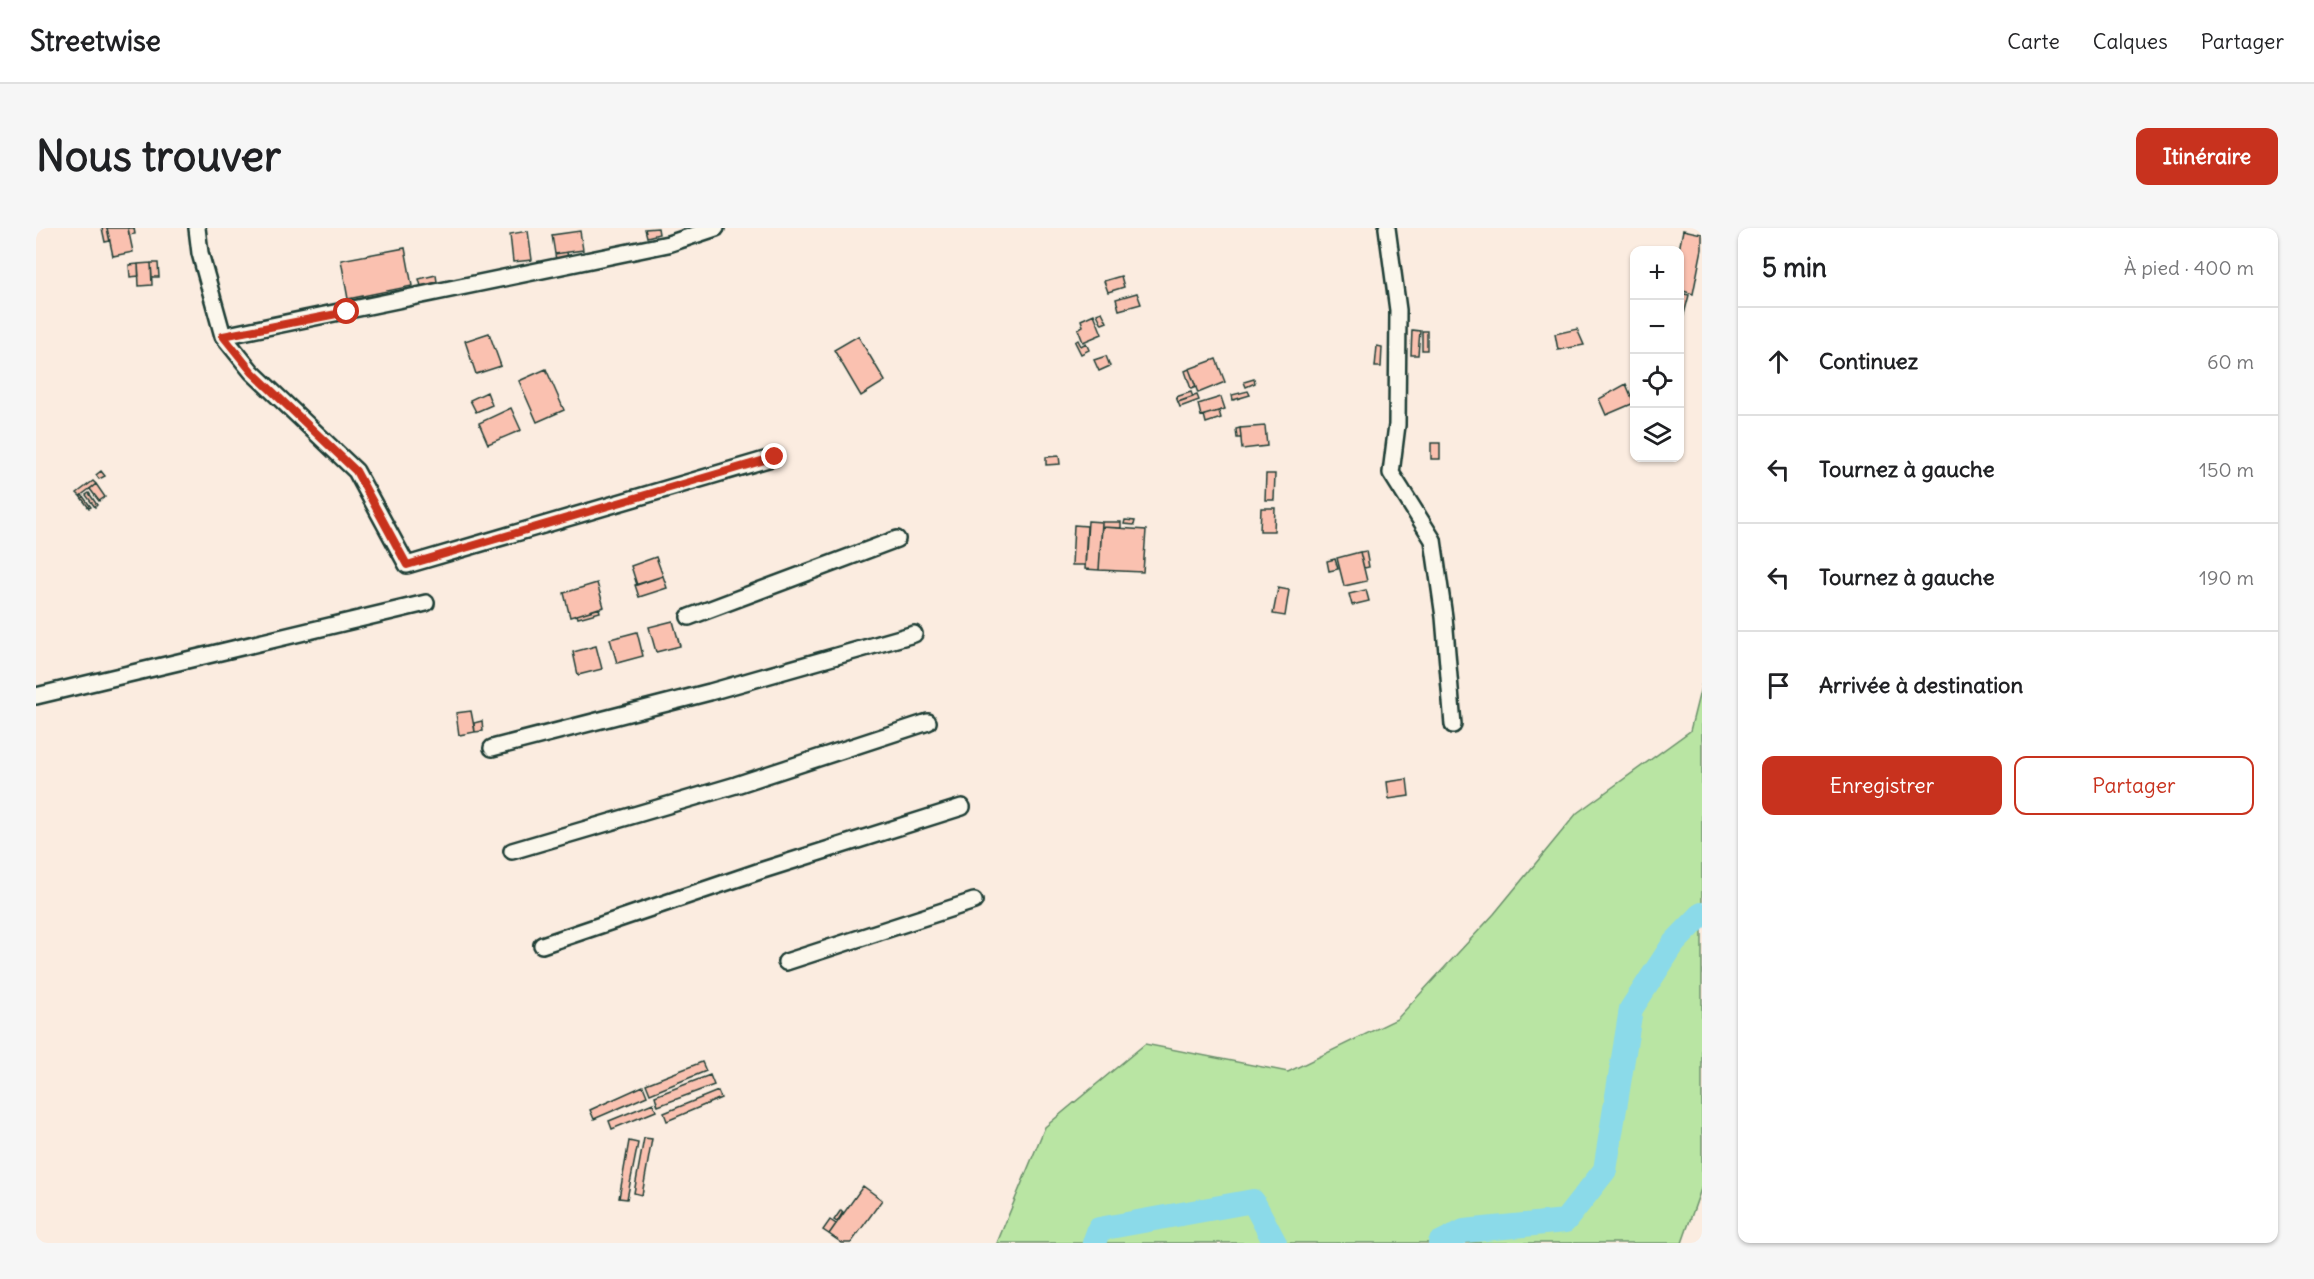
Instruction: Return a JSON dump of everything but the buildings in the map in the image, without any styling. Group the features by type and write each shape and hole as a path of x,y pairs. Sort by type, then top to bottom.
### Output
{"street":[{"path":"196,228 200,253 223,336 252,372 356,471 407,565 775,457"},
{"path":"223,336 668,244 716,228"},
{"path":"1387,228 1398,310 1397,425 1391,473 1433,540 1444,617 1453,724"},
{"path":"689,617 897,539"},
{"path":"36,696 426,603"},
{"path":"492,748 710,692 914,634"},
{"path":"512,851 736,785 928,722"},
{"path":"542,945 760,871 962,807"},
{"path":"786,962 974,901"}],"green space":[{"path":"1702,683 1702,1186 1682,1243 997,1243 1045,1127 1145,1044 1288,1072 1397,1019 1494,914 1577,813 1690,731"}],"waterway":[{"path":"1440,1243 1464,1231 1565,1221 1605,1170 1631,1009 1674,943 1702,914"},
{"path":"1094,1243 1099,1229 1253,1201 1275,1243"}],"route":[{"path":"347,312 223,336 252,372 356,471 407,565 775,457"}]}
